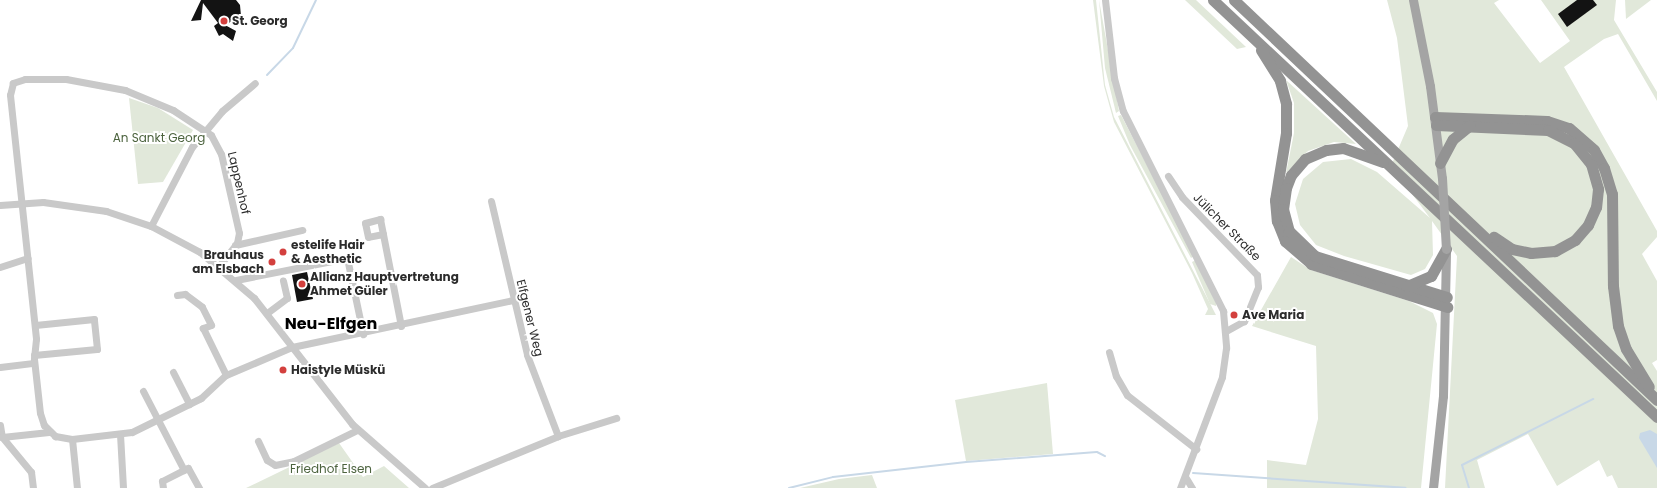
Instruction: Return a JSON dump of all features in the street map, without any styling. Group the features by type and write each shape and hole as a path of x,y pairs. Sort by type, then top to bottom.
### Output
{"highway":[{"path":"1213,0 1657,417"},
{"path":"1234,0 1657,400"},
{"path":"1255,39 1280,81 1286,104 1286,134 1275,200 1277,221 1285,241 1311,264 1447,302"},
{"path":"1435,121 1469,126 1539,128 1568,138 1585,154 1594,169 1598,189 1596,207 1588,225 1575,240 1540,254 1506,246 1472,217 1453,206"},
{"path":"1435,121 1547,121 1569,128 1594,150 1604,168 1612,194 1613,286 1618,326 1630,356 1657,400"},
{"path":"1440,163 1453,139 1469,126"},
{"path":"1391,166 1352,149 1318,152 1291,175 1284,196 1284,216 1292,236 1310,254 1406,286 1447,302"},
{"path":"1406,286 1431,276 1446,249"}],"main road":[{"path":"1413,0 1435,121 1442,178 1446,249 1447,302 1433,488"}],"street":[{"path":"1105,0 1113,74 1123,111 1217,293 1226,330 1222,377 1186,478 1180,488"},
{"name":"Lappenhof","path":"22,202 10,92 16,80 66,79 125,90 167,107 205,130 217,143 221,154 238,229 235,245"},
{"path":"151,226 177,170 205,130 255,83"},
{"name":"Jülicher Straße","path":"1168,176 1182,197 1257,275 1258,286 1244,321 1226,330"},
{"name":"Elfgener Weg","path":"492,201 531,368 558,436"},
{"path":"0,205 22,202 81,206 151,226 219,266 236,280 267,313 358,430 425,488"},
{"path":"22,202 35,325 34,363 40,417 49,432"},
{"path":"219,266 235,245 302,230"},
{"path":"383,234 401,326"},
{"path":"0,267 28,258"},
{"path":"236,280 346,258 363,334"},
{"path":"267,313 287,298 283,280"},
{"path":"177,295 185,294 202,307 211,325 203,328 226,375"},
{"path":"2,437 49,432 72,439 120,434 158,419 202,397 226,375 292,347 401,326 514,300"},
{"path":"34,355 97,349 94,319 35,325"},
{"path":"1109,352 1116,376 1127,394 1196,449"},
{"path":"0,367 34,363"},
{"path":"173,372 189,404"},
{"path":"143,391 184,470"},
{"path":"432,488 558,436 616,418"},
{"path":"0,425 2,437 31,472 33,488"},
{"path":"258,441 268,460 275,465 294,461 358,430"},
{"path":"120,434 123,488"},
{"path":"72,439 77,488"},
{"path":"163,488 162,481 188,468 198,488"},
{"path":"1186,478 1192,488"}],"green space":[{"path":"1093,0 1096,0 1105,85 1114,117 1216,315 1205,315 1208,309 1192,273 1114,122 1104,86"},
{"path":"1099,0 1119,111 1116,113 1105,68"},
{"path":"1185,0 1196,0 1246,47 1237,49"},
{"path":"1387,0 1499,0 1494,3 1540,63 1570,41 1541,0 1616,0 1614,20 1657,92 1657,101 1618,34 1604,39 1564,67 1657,231 1657,237 1642,254 1657,281 1657,360 1652,363 1657,371 1657,488 1618,488 1612,475 1607,477 1599,460 1557,486 1528,434 1477,460 1485,488 1445,488 1457,256 1432,221 1433,255 1425,269 1411,275 1344,256 1316,245 1300,225 1295,204 1303,179 1323,162 1351,159 1377,172 1430,218 1391,166 1408,126 1397,38"},
{"path":"1625,0 1651,0 1626,19"},
{"path":"1286,80 1356,144 1334,142 1308,151 1286,173 1294,133 1294,103"},
{"name":"An Sankt Georg","path":"129,98 158,108 193,130 163,182 138,184"},
{"path":"1121,115 1194,256 1191,258 1130,145 1118,116"},
{"path":"1291,257 1311,270 1409,301 1433,313 1437,324 1421,488 1267,488 1267,460 1306,465 1318,419 1316,346 1252,326"},
{"path":"1196,260 1216,306 1210,304 1192,262"},
{"path":"1047,383 1053,454 966,461 955,400"},
{"name":"Friedhof Elsen","path":"339,443 363,477 384,466 409,488 246,488"},
{"path":"872,475 877,488 800,488 839,479"}],"water":[{"path":"1650,430 1657,434 1657,468 1639,438 1640,433"}],"building":[{"name":"St. Georg","path":"201,0 236,0 240,5 241,16 225,25 236,31 233,41 223,34 219,36 214,26 218,23 203,3 201,20 191,21"},
{"path":"1577,0 1593,0 1597,5 1567,27 1558,14"},
{"name":"Allianz Hauptvertretung Ahmet Güler","path":"307,272 313,299 297,302 292,275"}],"waterway":[{"path":"267,75 293,48 316,0"},
{"path":"1469,488 1462,465 1593,399"},
{"path":"789,488 833,477 966,462 1097,452 1105,456"},
{"path":"1193,473 1405,488"}],"place":[{"name":"St. Georg","path":"224,21"},
{"name":"estelife Hair & Aesthetic","path":"283,252"},
{"name":"Brauhaus am Elsbach","path":"272,262"},
{"name":"Allianz Hauptvertretung Ahmet Güler","path":"302,284"},
{"name":"Ave Maria","path":"1234,315"},
{"name":"Haistyle Müskü","path":"283,370"}],"district":[{"name":"Neu-Elfgen","path":"331,324"}]}
